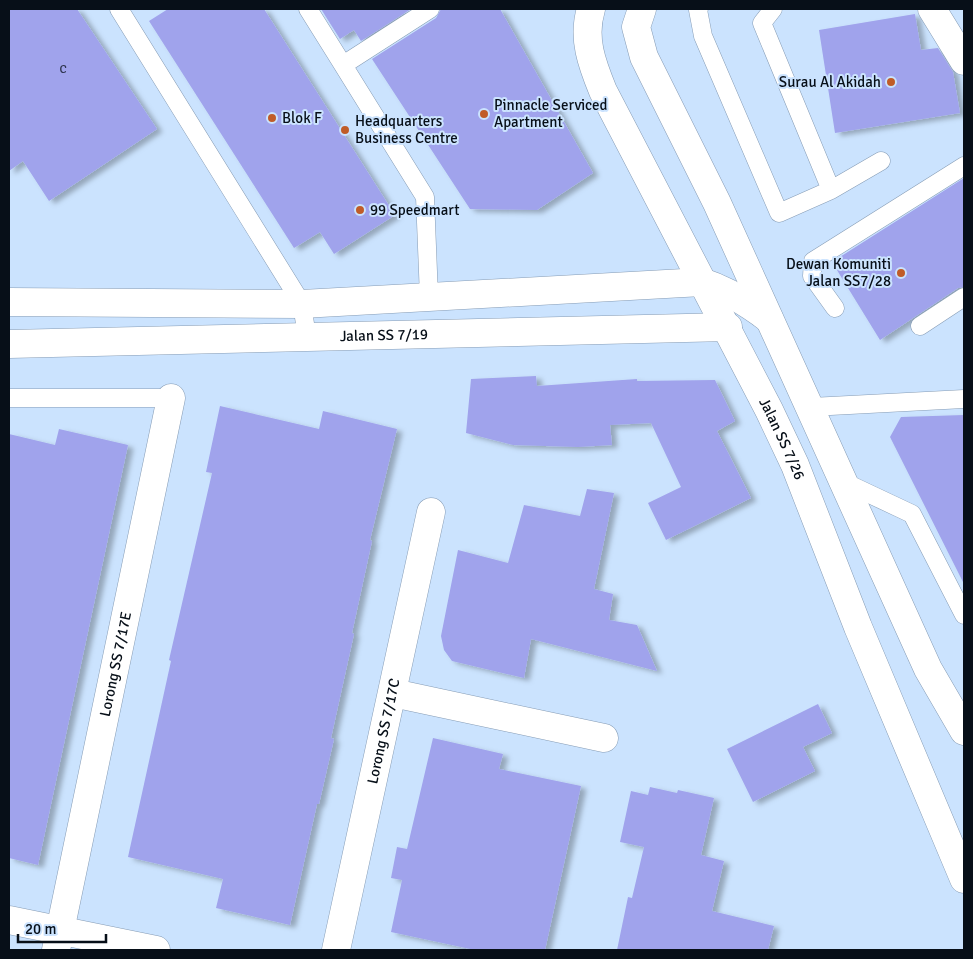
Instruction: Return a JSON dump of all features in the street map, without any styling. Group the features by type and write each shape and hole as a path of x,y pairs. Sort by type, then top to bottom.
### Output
{"street":[{"name":"Jalan SS 7/26","path":"592,9 588,21 589,54 603,91 702,282 728,327 795,465 858,627 964,879"},
{"path":"642,9 636,27 644,57 717,203 928,669 964,731"},
{"path":"932,9 964,61"},
{"path":"728,327 735,312 742,258"},
{"path":"9,302 302,304 702,282 738,297 769,319"},
{"name":"Jalan SS 7/19","path":"9,344 728,327"},
{"name":"Lorong SS 7/17E","path":"58,940 171,398"},
{"name":"Lorong SS 7/17C","path":"336,950 393,693 430,512"},
{"path":"393,693 604,738"},
{"path":"924,781 964,824"},
{"path":"9,920 58,940 156,950"}],"lane":[{"path":"119,9 302,304 307,337"},
{"path":"308,9 426,197 429,297"},
{"path":"343,65 430,9"},
{"path":"699,9 703,36 779,213 831,190 881,161"},
{"path":"769,10 762,23 831,190"},
{"path":"835,308 812,276 813,261 964,166"},
{"path":"920,326 964,298"},
{"path":"9,398 171,398"},
{"path":"811,407 964,399"},
{"path":"844,482 912,514 964,615"}],"building":[{"path":"9,9 77,9 157,129 49,201 23,161 9,171"},
{"name":"Blok F","path":"168,9 264,9 395,215 334,254 320,232 294,248 149,21"},
{"path":"321,9 411,9 361,41 354,30 340,39"},
{"name":"Pinnacle Serviced Apartment","path":"441,9 500,9 593,173 537,210 470,209 372,59 436,18"},
{"name":"Surau Al Akidah","path":"915,14 921,50 938,48 953,72 960,113 835,133 819,30"},
{"name":"Dewan Komuniti Jalan SS7/28","path":"964,178 964,287 958,288 880,340 832,262"},
{"path":"536,376 537,386 637,379 637,381 715,380 735,421 717,431 751,498 666,540 648,503 681,487 651,423 610,425 612,445 578,447 513,445 466,433 471,379"},
{"path":"220,406 319,429 323,411 397,429 370,540 372,541 352,633 354,634 331,738 334,739 319,804 317,804 290,925 216,908 223,879 128,857 171,661 169,660 212,473 206,472"},
{"path":"964,415 964,584 890,437 901,417"},
{"path":"59,429 128,445 38,865 9,858 9,434 55,445"},
{"path":"587,489 614,493 594,589 613,594 609,620 637,625 657,671 531,639 524,678 452,661 444,650 441,636 458,550 508,563 524,505 580,516"},
{"path":"818,704 832,733 803,747 815,771 753,802 727,749"},
{"path":"433,738 503,754 499,769 581,786 545,950 475,950 391,932 402,880 391,878 397,847 407,849"},
{"path":"650,787 677,793 678,790 714,798 701,855 724,861 712,911 774,926 768,950 617,950 628,897 632,898 644,847 620,842 631,791 648,795"}],"place":[{"name":"Surau Al Akidah","path":"891,82"},
{"name":"Pinnacle Serviced Apartment","path":"484,114"},
{"name":"Blok F","path":"272,118"},
{"name":"Headquarters Business Centre","path":"345,130"},
{"name":"99 Speedmart","path":"360,210"},
{"name":"Dewan Komuniti Jalan SS7/28","path":"901,273"}]}
